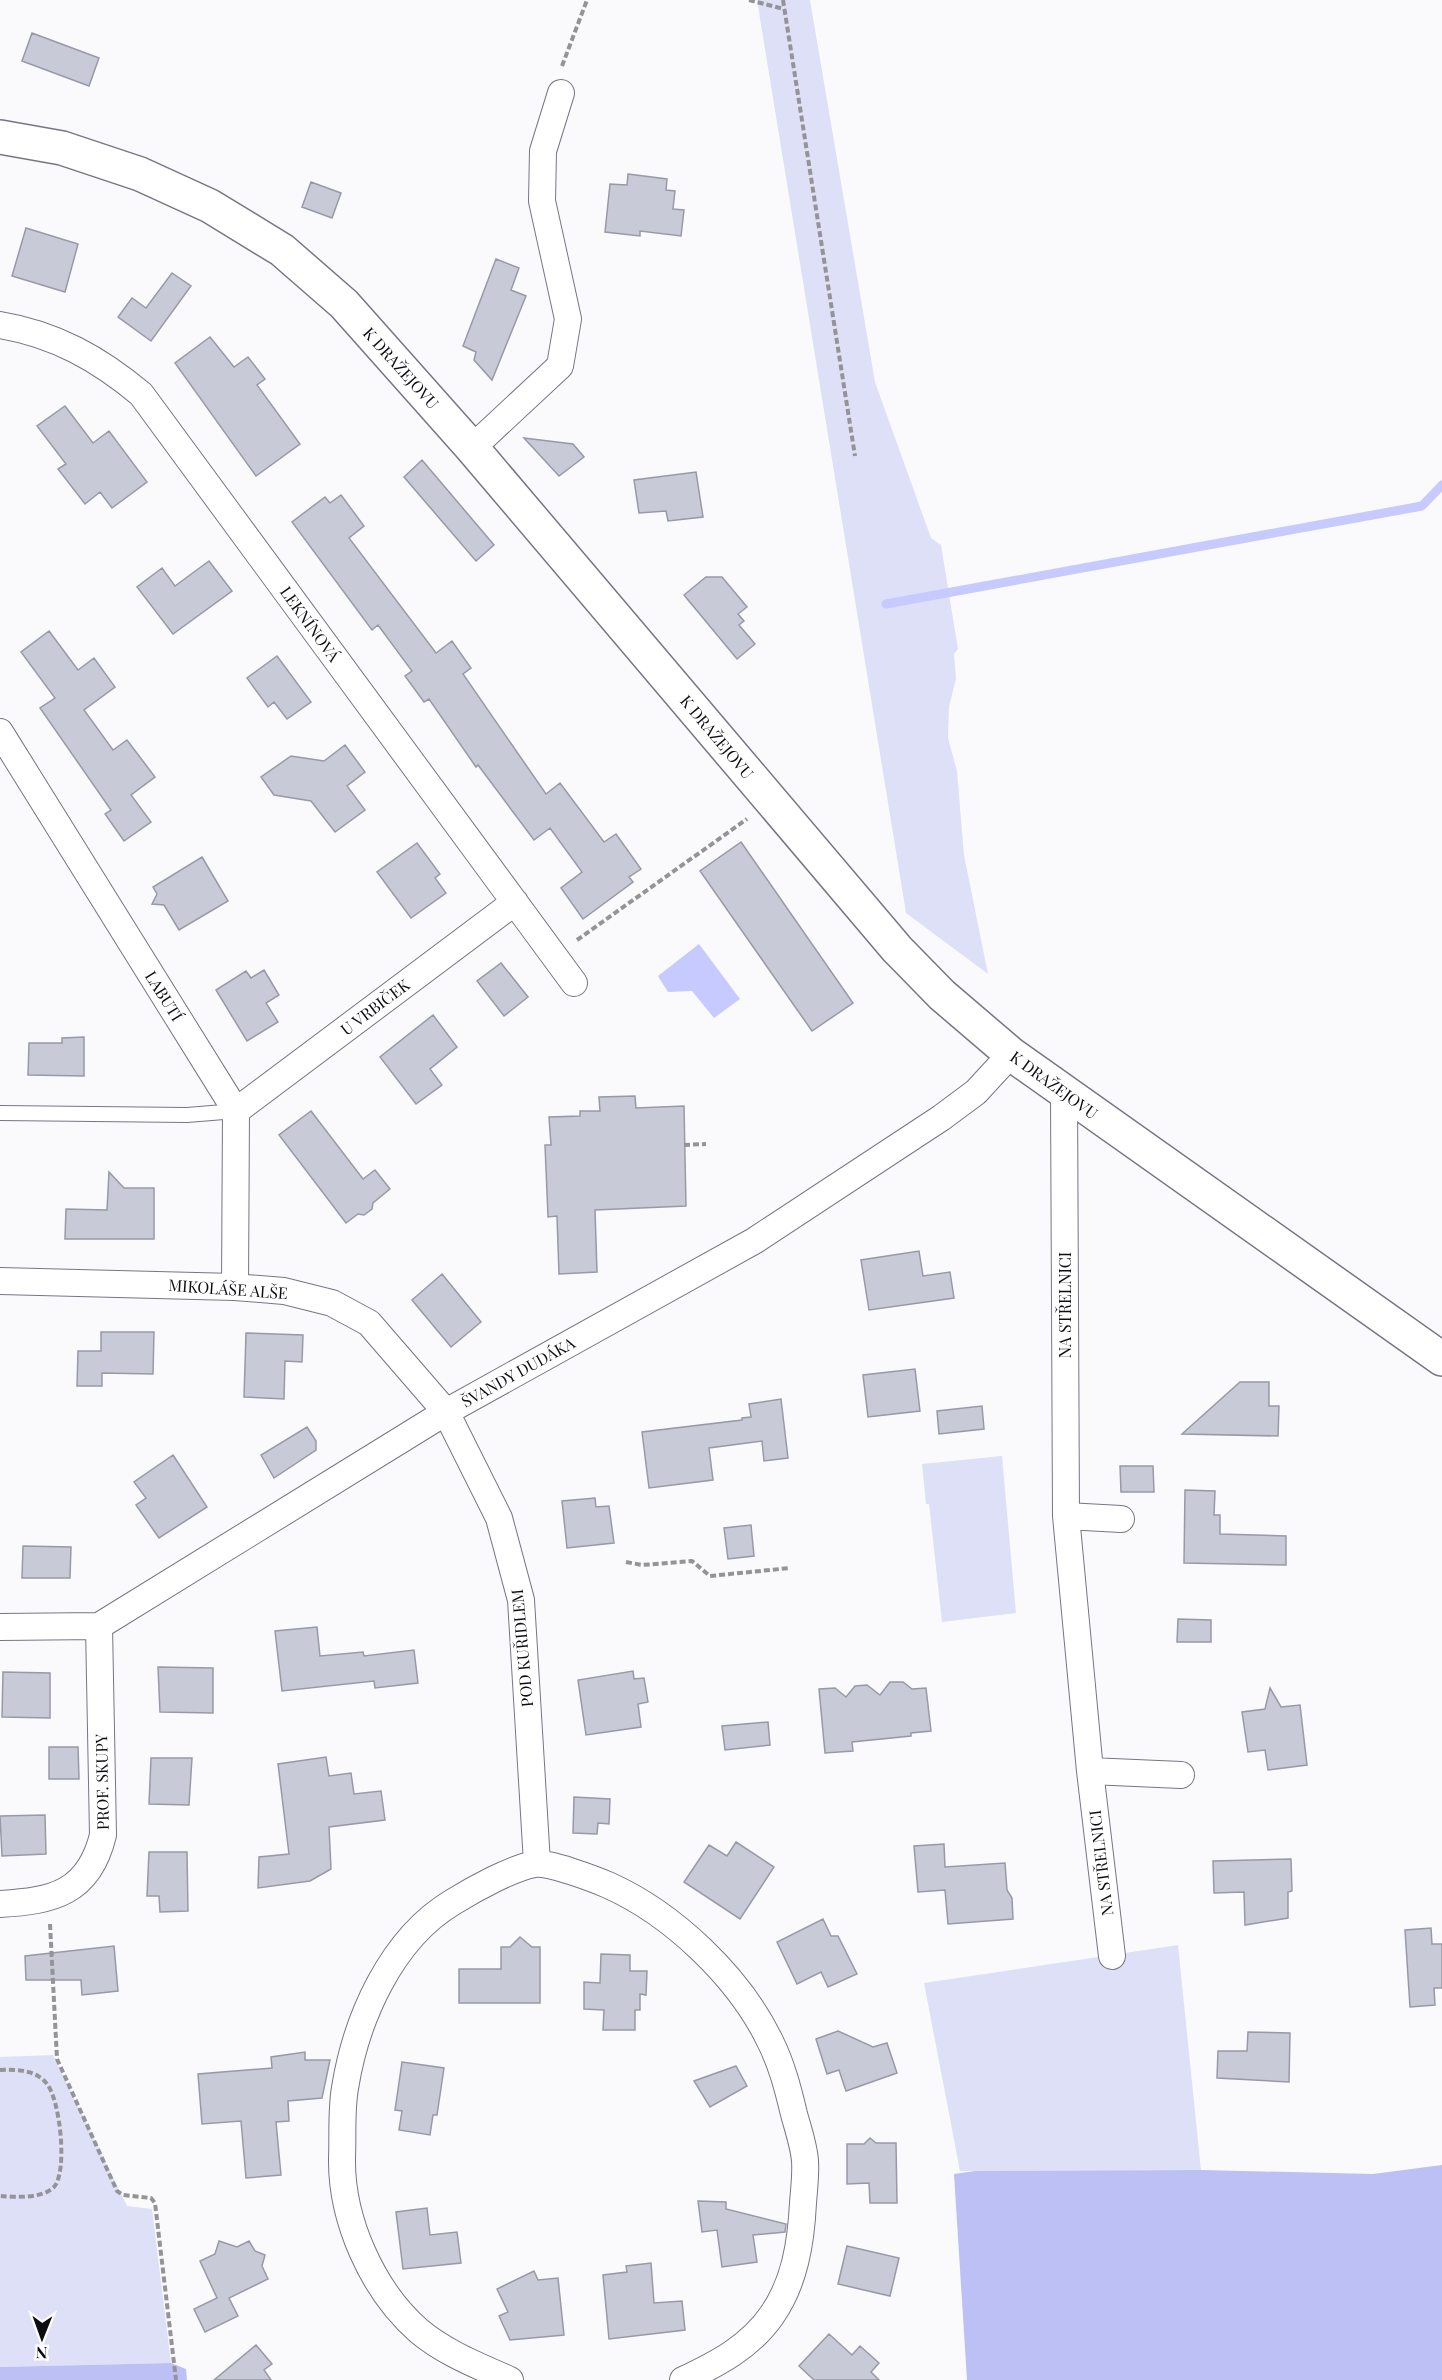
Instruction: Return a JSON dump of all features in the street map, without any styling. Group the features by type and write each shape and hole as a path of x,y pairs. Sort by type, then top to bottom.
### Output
{"street":[{"path":"472,448 560,366 568,319 542,201 542,181 543,151 561,93"},
{"name":"K DRAŽEJOVU","path":"0,137 62,148 140,174 210,206 282,250 344,304 472,448 897,949 942,995 1011,1054 1064,1094 1442,1359"},
{"name":"LEKNÍNOVÁ","path":"0,325 29,330 73,346 111,369 141,394 574,982"},
{"name":"LABUTÍ","path":"0,732 236,1111"},
{"name":"U VRBIČEK","path":"236,1111 515,902"},
{"name":"ŠVANDY DUDÁKA","path":"99,1626 446,1412 754,1240 941,1118 976,1092 1011,1054"},
{"name":"NA STŘELNICI","path":"1064,1094 1066,1516 1090,1771 1112,1956"},
{"path":"235,1287 236,1111"},
{"name":"MIKOLÁŠE ALŠE","path":"0,1281 235,1287 308,1295 352,1312 369,1323 446,1412"},
{"name":"POD KUŘIDLEM","path":"446,1412 499,1518 522,1600 537,1863"},
{"path":"1066,1516 1121,1519"},
{"path":"0,1626 99,1626"},
{"name":"PROF. SKUPY","path":"0,1904 48,1899 61,1895 80,1882 94,1862 103,1835 99,1626"},
{"path":"1090,1771 1181,1775"},
{"path":"510,2380 452,2353 419,2331 384,2293 358,2241 342,2183 344,2092 351,2059 371,2000 394,1962 431,1915 479,1886 537,1863 590,1877 637,1898 695,1940 747,2003 770,2039 785,2077 805,2159 801,2235 792,2275 772,2315 749,2340 721,2362 683,2380"}],"lane":[{"path":"0,1113 187,1115 236,1111"}],"path":[{"path":"561,93 563,87 555,83 587,0"},
{"path":"749,0 784,9"},
{"path":"783,0 855,456"},
{"path":"555,956 772,801"},
{"path":"684,1145 706,1144"},
{"path":"626,1562 642,1565 692,1561 710,1576 790,1568"},
{"path":"48,1899 57,2059 117,2192 123,2195 151,2198 155,2204 176,2380"},
{"path":"0,2070 17,2070 36,2074 47,2082 55,2097 60,2134 61,2173 53,2187 40,2194 0,2196"}],"shaded area":[{"path":"757,0 810,0 875,382 931,538 941,545 958,649 954,654 956,679 949,707 948,738 957,771 964,855 988,974 906,913"},
{"path":"699,944 740,999 714,1018 692,991 668,992 658,976"},
{"path":"1002,1456 1016,1613 942,1622 929,1504 926,1504 922,1464"},
{"path":"1178,1945 1201,2170 960,2171 924,1983"},
{"path":"53,2055 127,2206 152,2209 171,2363 0,2367 0,2057"},
{"path":"1442,2165 1442,2380 967,2380 954,2174 975,2171 1201,2170 1373,2174"},
{"path":"171,2363 186,2369 187,2380 0,2380 0,2367"}],"building":[{"path":"32,33 99,58 89,86 22,61"},
{"path":"628,174 667,179 666,190 675,191 673,209 684,210 681,236 640,231 640,236 605,232 610,184 627,185"},
{"path":"311,182 341,193 332,218 302,207"},
{"path":"26,228 78,244 65,292 12,276"},
{"path":"496,259 519,268 511,290 526,296 492,380 474,360 476,352 463,346"},
{"path":"172,273 191,286 151,341 118,317 132,298 146,308"},
{"path":"210,337 234,367 248,357 265,379 257,385 300,444 256,476 175,363"},
{"path":"65,406 93,443 109,431 147,482 112,508 100,492 85,504 58,469 66,464 37,426"},
{"path":"524,438 573,444 584,457 559,476"},
{"path":"422,460 494,545 476,561 404,477"},
{"path":"696,472 703,517 668,521 666,511 639,513 634,480"},
{"path":"341,495 364,526 349,538 436,653 452,641 471,668 463,674 546,794 560,783 604,842 616,834 641,869 629,877 633,882 583,919 561,888 582,872 550,828 534,840 478,765 476,767 429,699 424,702 405,676 412,671 378,625 372,630 292,522 325,497 330,503"},
{"path":"209,561 232,591 173,634 137,587 162,568 175,586"},
{"path":"706,577 722,577 747,607 738,614 744,621 739,625 755,644 737,659 684,595"},
{"path":"49,631 78,670 94,658 115,687 84,710 113,750 127,740 155,777 131,795 151,822 124,841 105,814 111,810 40,708 55,698 21,652"},
{"path":"277,656 311,702 287,719 274,702 268,707 247,678"},
{"path":"345,745 365,772 347,786 365,810 335,832 311,801 274,795 261,777 291,756 324,761"},
{"path":"741,842 853,1003 812,1031 700,871"},
{"path":"417,843 440,874 435,878 446,893 411,918 377,872"},
{"path":"202,857 228,901 179,930 164,905 152,904 157,894 153,887"},
{"path":"501,963 528,997 504,1016 477,981"},
{"path":"264,970 279,995 266,1003 278,1022 247,1041 216,990 246,971 251,978"},
{"path":"433,1015 457,1047 430,1069 442,1085 416,1104 380,1057"},
{"path":"84,1037 84,1076 28,1075 29,1043 62,1043 62,1038"},
{"path":"635,1096 636,1108 684,1106 686,1206 595,1210 597,1272 559,1274 557,1216 548,1217 545,1145 551,1145 549,1117 580,1116 580,1111 600,1111 599,1097"},
{"path":"311,1111 363,1179 375,1170 390,1189 373,1203 372,1209 364,1215 358,1214 346,1223 279,1135"},
{"path":"109,1172 124,1188 154,1188 154,1239 65,1239 66,1209 107,1210"},
{"path":"919,1251 923,1276 950,1272 954,1298 869,1310 861,1260"},
{"path":"442,1274 481,1322 451,1347 412,1300"},
{"path":"101,1332 154,1332 153,1374 102,1373 102,1386 77,1386 78,1351 101,1351"},
{"path":"246,1333 303,1335 302,1362 285,1361 284,1399 244,1397"},
{"path":"915,1369 920,1411 868,1417 863,1375"},
{"path":"1240,1382 1269,1382 1269,1406 1279,1406 1278,1436 1182,1434"},
{"path":"781,1399 788,1458 764,1461 762,1441 709,1448 713,1480 649,1488 642,1432 742,1420 742,1418 751,1417 749,1404"},
{"path":"982,1406 984,1429 939,1434 937,1411"},
{"path":"307,1427 316,1441 316,1450 274,1478 261,1455"},
{"path":"173,1455 207,1507 159,1538 136,1505 146,1498 134,1482"},
{"path":"1120,1466 1153,1466 1154,1492 1121,1492"},
{"path":"1185,1490 1215,1491 1214,1515 1220,1515 1220,1534 1286,1536 1286,1565 1184,1563"},
{"path":"595,1498 596,1507 609,1506 614,1543 567,1548 562,1501"},
{"path":"751,1525 754,1556 728,1559 724,1528"},
{"path":"23,1546 71,1547 70,1578 22,1578"},
{"path":"1178,1619 1211,1620 1211,1642 1177,1642"},
{"path":"317,1627 320,1656 363,1652 364,1656 414,1650 418,1683 375,1688 374,1681 282,1691 275,1631"},
{"path":"158,1667 213,1668 213,1713 160,1712"},
{"path":"633,1671 634,1679 644,1678 648,1702 638,1704 641,1727 586,1735 578,1680"},
{"path":"3,1672 50,1673 50,1718 2,1717"},
{"path":"890,1682 903,1682 912,1689 926,1688 931,1731 911,1733 911,1736 852,1742 853,1751 825,1753 819,1689 835,1688 846,1697 855,1686 867,1685 880,1695"},
{"path":"1270,1688 1281,1707 1300,1705 1307,1765 1268,1770 1265,1750 1248,1752 1242,1712 1265,1709"},
{"path":"768,1722 770,1745 725,1750 722,1726"},
{"path":"49,1747 78,1747 79,1779 49,1779"},
{"path":"326,1757 329,1776 351,1773 354,1794 381,1791 385,1820 329,1827 331,1869 310,1881 258,1888 259,1857 289,1854 278,1764"},
{"path":"151,1758 192,1758 189,1805 149,1804"},
{"path":"574,1797 610,1799 609,1824 598,1823 597,1834 573,1833"},
{"path":"45,1815 46,1854 2,1856 0,1816"},
{"path":"736,1842 774,1867 740,1919 684,1882 709,1845 727,1856"},
{"path":"944,1844 945,1867 1005,1863 1007,1890 1012,1898 1013,1919 948,1924 945,1890 918,1892 914,1846"},
{"path":"149,1852 187,1852 188,1911 160,1912 159,1896 147,1896"},
{"path":"1291,1859 1292,1891 1288,1892 1288,1918 1245,1925 1244,1892 1214,1893 1213,1861"},
{"path":"823,1919 831,1936 838,1936 857,1974 828,1987 821,1972 797,1984 777,1942"},
{"path":"1431,1928 1432,1944 1442,1944 1442,1988 1434,1988 1435,2005 1410,2007 1405,1930"},
{"path":"520,1937 532,1947 540,1947 540,2003 459,2003 459,1969 501,1969 501,1947 510,1947"},
{"path":"114,1946 118,1991 82,1995 81,1980 26,1980 25,1956"},
{"path":"601,1954 630,1955 630,1971 647,1971 646,1995 640,1994 640,2010 635,2010 635,2030 603,2030 604,2010 584,2009 584,1982 600,1983"},
{"path":"838,2031 873,2047 887,2043 897,2073 846,2091 839,2070 827,2074 816,2039"},
{"path":"1248,2032 1290,2033 1289,2082 1217,2078 1218,2051 1247,2051"},
{"path":"305,2052 305,2060 330,2060 322,2098 288,2101 289,2121 276,2122 281,2175 246,2178 241,2121 202,2124 198,2074 272,2068 271,2057"},
{"path":"402,2062 444,2068 437,2115 433,2115 430,2135 399,2130 402,2111 395,2110"},
{"path":"736,2066 747,2086 710,2107 694,2081"},
{"path":"870,2138 876,2143 896,2143 897,2203 870,2203 869,2183 847,2184 847,2144 864,2144"},
{"path":"698,2201 726,2202 726,2209 786,2224 785,2232 753,2235 757,2262 722,2267 717,2230 702,2232"},
{"path":"427,2208 430,2235 457,2232 461,2263 403,2269 396,2212"},
{"path":"219,2241 237,2247 249,2241 255,2251 265,2255 262,2266 268,2279 229,2298 238,2316 205,2332 194,2309 217,2298 200,2261 215,2254"},
{"path":"847,2246 899,2258 890,2296 838,2284"},
{"path":"651,2263 654,2303 682,2301 685,2330 609,2339 603,2275 627,2272 626,2266"},
{"path":"534,2271 538,2280 558,2278 564,2335 510,2340 499,2316 508,2312 497,2289"},
{"path":"829,2334 852,2355 860,2346 879,2363 871,2372 879,2380 814,2380 799,2366"},
{"path":"256,2345 272,2364 264,2370 271,2380 214,2380"}],"waterway":[{"path":"886,604 1422,506 1442,485"}]}
